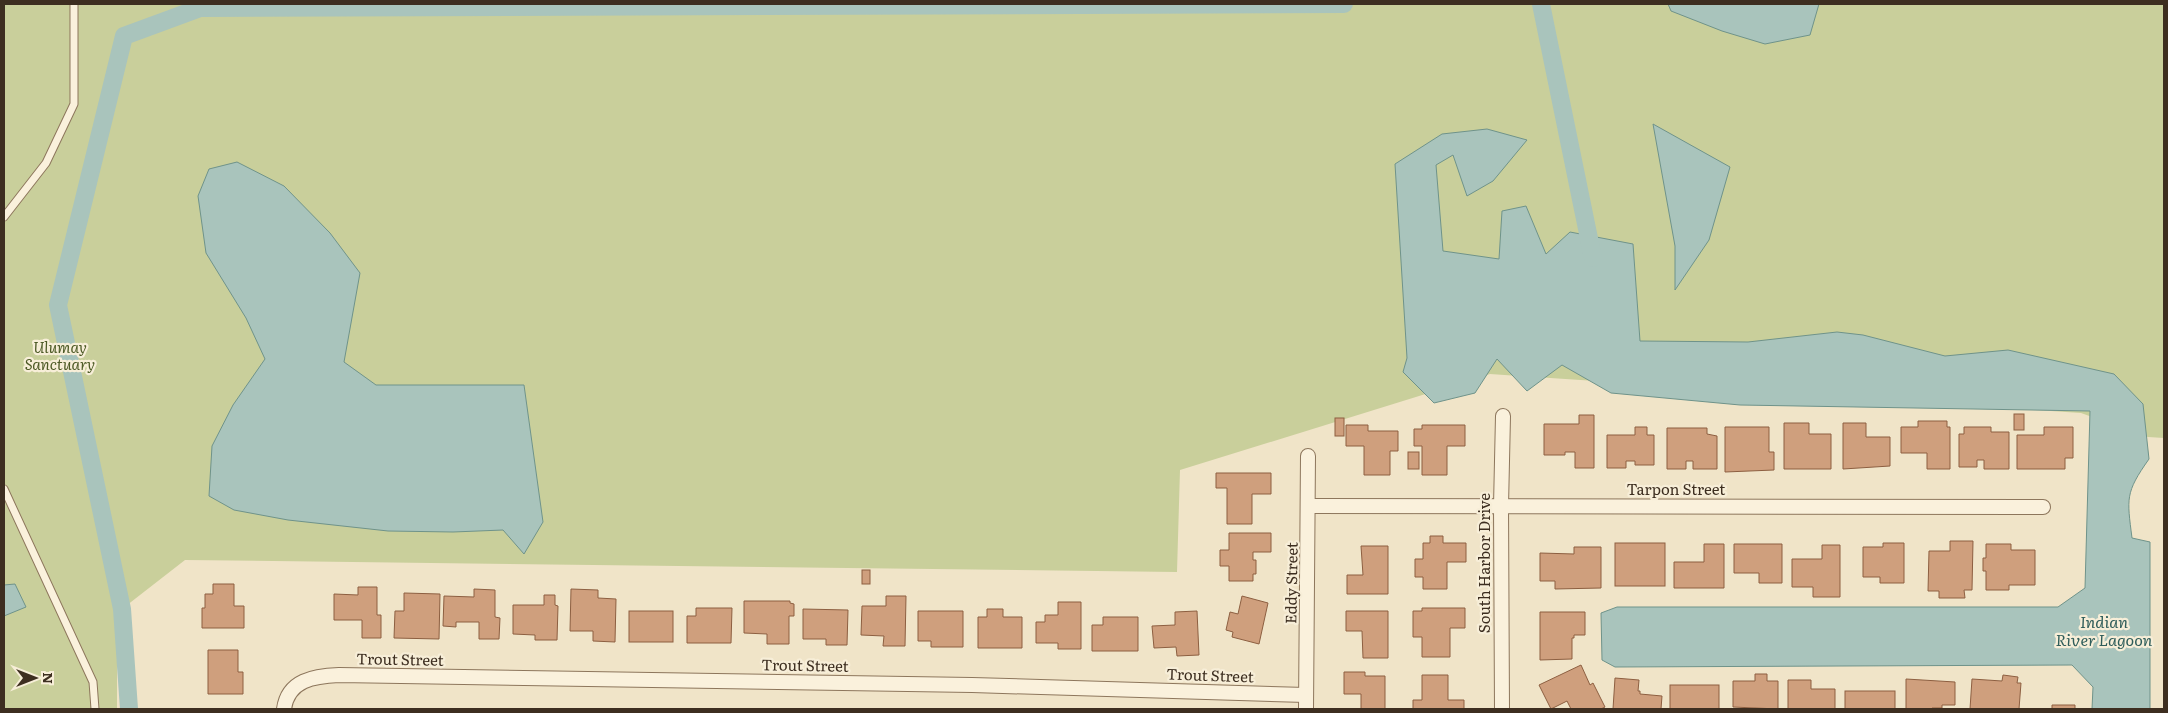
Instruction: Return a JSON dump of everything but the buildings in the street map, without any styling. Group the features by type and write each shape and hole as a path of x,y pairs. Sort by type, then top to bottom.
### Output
{"street":[{"name":"South Harbor Drive","path":"1502,709 1501,506 1503,416"},
{"name":"Eddy Street","path":"1306,709 1308,456"},
{"name":"Tarpon Street","path":"1309,506 2043,507"},
{"name":"Trout Street","path":"284,709 290,692 304,680 318,676 358,675 972,685 1306,695"}],"lane":[{"path":"4,217 46,163 74,104 74,4"},
{"path":"4,489 93,682 95,709"}],"green space":[{"name":"Ulumay Sanctuary","path":"4,4 2164,4 2164,438 2148,437 2081,413 1490,374 1180,470 1177,572 185,560 122,609 117,620 117,709 4,709"}],"water":[{"path":"1668,4 1819,4 1810,35 1765,44 1722,31 1671,11"},
{"path":"1653,124 1730,167 1709,240 1675,290 1675,246"},
{"name":"Indian River Lagoon","path":"1487,129 1527,140 1493,181 1467,196 1453,155 1436,165 1443,251 1499,259 1502,211 1526,206 1546,254 1570,232 1633,244 1640,341 1748,342 1837,332 1863,335 1945,356 2008,350 2114,374 2143,404 2149,459 2132,488 2129,514 2132,538 2150,542 2150,709 2092,709 2093,687 2072,665 1615,667 1602,660 1601,613 1617,607 2058,607 2085,588 2090,411 1740,405 1611,393 1562,365 1527,391 1497,359 1475,393 1434,403 1403,372 1407,358 1395,164 1442,134"},
{"path":"237,162 284,186 330,233 360,273 344,362 376,385 524,385 543,522 524,554 503,530 453,532 388,531 288,520 234,510 209,496 212,446 233,405 265,359 246,318 206,253 198,196 209,169"},
{"path":"15,584 26,607 4,616 4,585"}],"waterway":[{"path":"129,709 122,609 58,305 124,36 200,8 1344,4"},
{"path":"1541,4 1593,258"}]}
